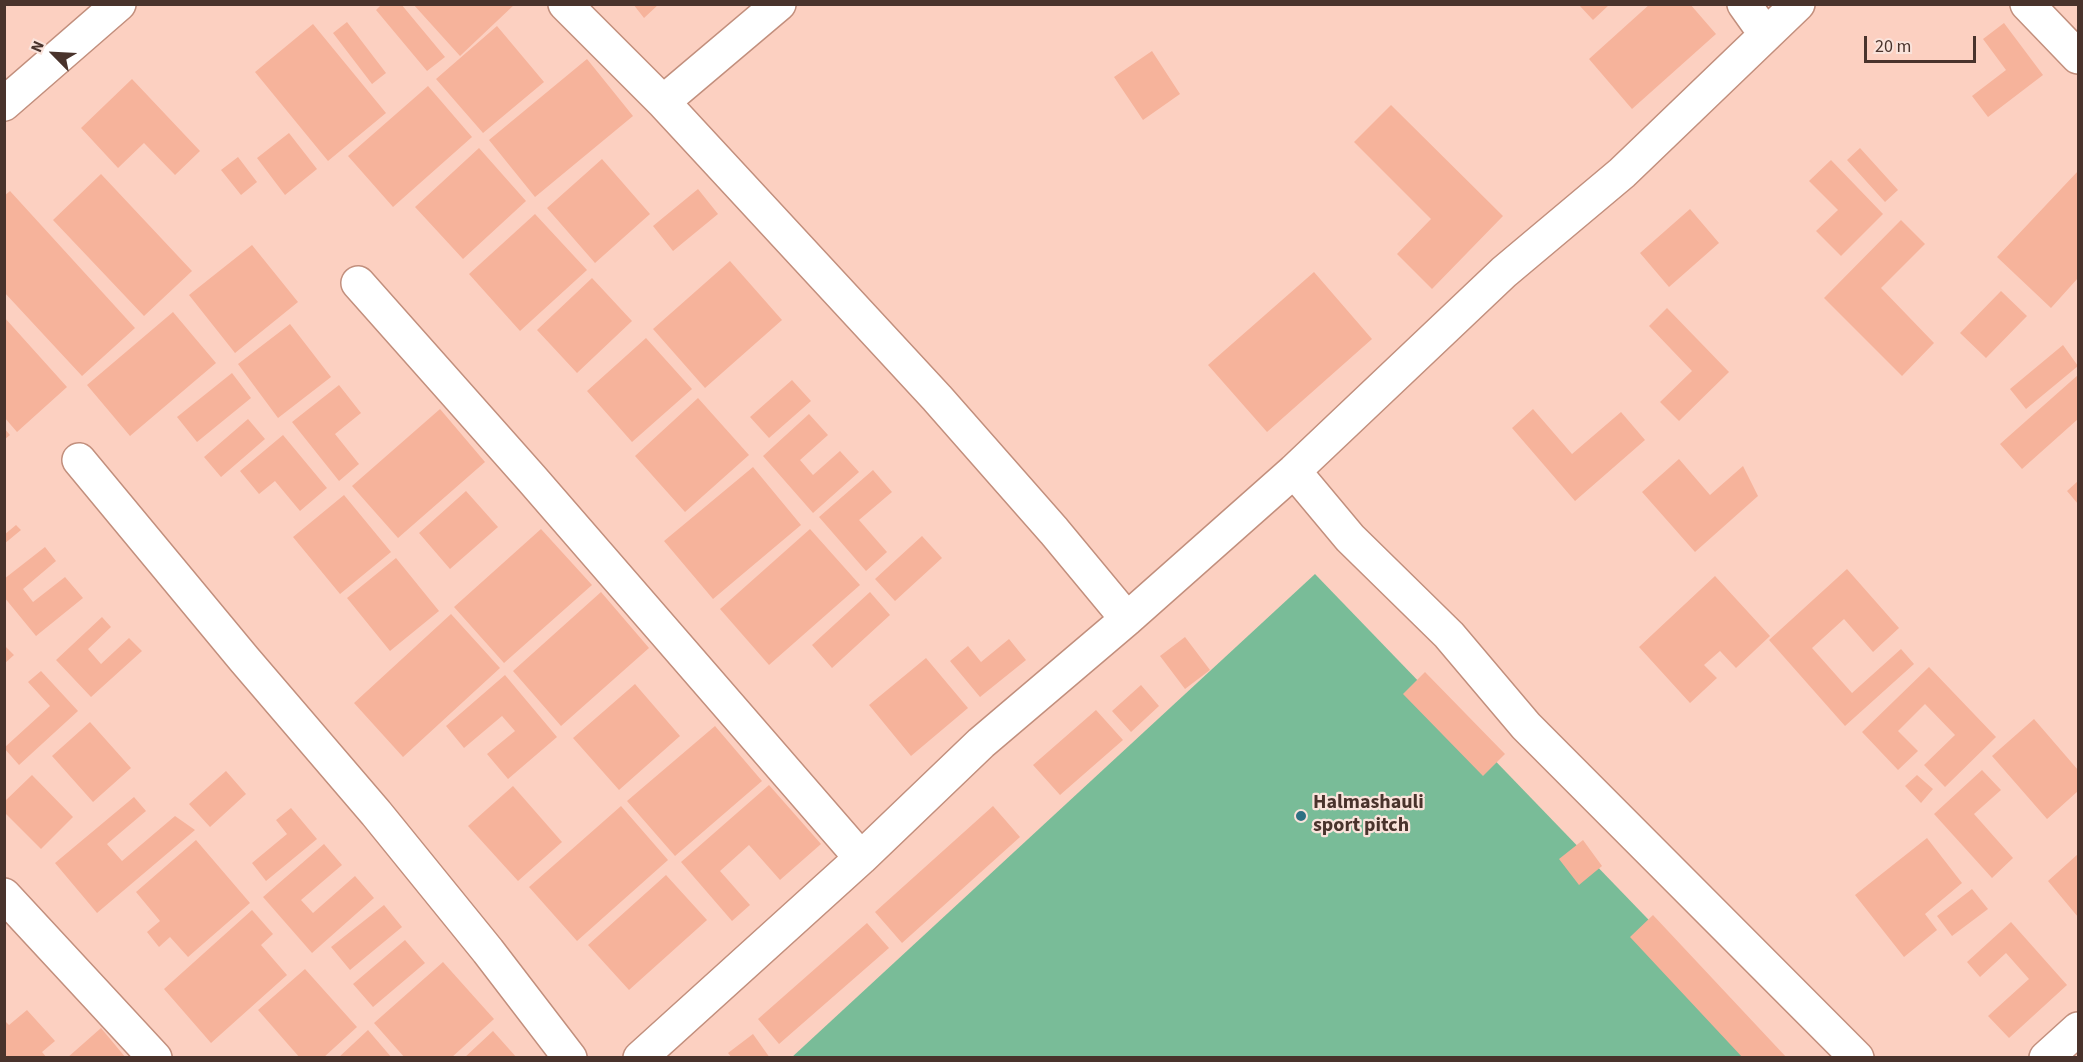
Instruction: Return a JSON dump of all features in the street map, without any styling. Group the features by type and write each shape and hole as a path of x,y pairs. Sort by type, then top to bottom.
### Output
{"street":[{"path":"4,104 120,4"},
{"path":"565,4 663,102 937,398 1054,531 1127,619"},
{"path":"663,102 778,4"},
{"path":"1744,4 1766,35"},
{"path":"640,1058 861,858 981,743 1127,619 1294,471 1504,272 1622,173 1798,4"},
{"path":"2027,4 2079,57"},
{"path":"358,283 556,506 861,858"},
{"path":"79,459 244,659 376,813 488,951 570,1058"},
{"path":"1294,471 1350,538 1449,635 1526,726 1857,1058"},
{"path":"4,895 155,1058"},
{"path":"2046,1058 2079,1029"}],"green space":[{"name":"Halmashauli sport pitch","path":"1315,574 1781,1057 791,1058"}],"building":[{"path":"382,4 401,4 445,57 427,71 376,10"},
{"path":"413,4 515,4 460,56"},
{"path":"633,4 659,4 644,18"},
{"path":"1578,4 1610,4 1593,20"},
{"path":"1650,4 1690,4 1716,34 1632,109 1589,59"},
{"path":"347,22 386,73 372,84 333,33"},
{"path":"2004,23 2043,75 1988,117 1972,96 2006,70 1983,39"},
{"path":"313,24 386,113 328,161 255,72"},
{"path":"497,26 544,82 483,133 436,79"},
{"path":"1152,51 1180,94 1143,120 1114,77"},
{"path":"587,59 633,116 535,197 489,140"},
{"path":"132,79 200,151 175,175 144,143 118,168 81,128"},
{"path":"428,86 472,137 393,207 348,156"},
{"path":"1391,105 1503,216 1432,289 1397,254 1431,219 1354,142"},
{"path":"289,133 317,169 285,195 257,158"},
{"path":"479,148 526,201 463,259 415,207"},
{"path":"1860,148 1898,190 1885,202 1847,160"},
{"path":"238,157 257,182 241,195 221,170"},
{"path":"602,159 650,214 595,263 547,208"},
{"path":"1831,160 1883,214 1841,256 1816,231 1838,210 1809,181"},
{"path":"2078,171 2078,278 2051,308 1997,257"},
{"path":"101,174 192,271 144,316 53,220"},
{"path":"698,189 718,214 673,251 653,226"},
{"path":"10,191 135,328 82,376 4,292 4,196"},
{"path":"1690,209 1719,243 1669,287 1640,253"},
{"path":"535,214 587,270 520,331 469,274"},
{"path":"1901,220 1925,244 1881,288 1934,343 1902,376 1824,298"},
{"path":"252,245 298,302 235,353 189,295"},
{"path":"730,261 782,320 705,388 653,329"},
{"path":"1314,272 1372,339 1267,432 1208,365"},
{"path":"592,278 632,321 577,373 537,330"},
{"path":"2001,291 2027,316 1986,358 1960,333"},
{"path":"1667,308 1729,372 1679,421 1660,402 1692,371 1649,326"},
{"path":"173,312 216,363 130,436 87,385"},
{"path":"4,317 67,387 17,432 4,417"},
{"path":"290,324 331,377 278,418 238,364"},
{"path":"646,338 692,389 632,442 587,391"},
{"path":"2063,345 2078,366 2026,409 2010,389"},
{"path":"232,373 251,398 197,442 177,417"},
{"path":"2078,375 2078,419 2022,469 2000,444"},
{"path":"792,380 811,401 769,438 750,417"},
{"path":"339,385 361,413 335,434 359,464 339,481 292,422"},
{"path":"698,398 749,455 685,512 635,456"},
{"path":"440,409 485,462 398,538 352,486"},
{"path":"1533,409 1572,454 1621,412 1645,440 1575,501 1512,428"},
{"path":"809,414 828,435 800,460 813,475 840,451 859,472 813,513 763,456"},
{"path":"248,419 265,439 221,477 204,457"},
{"path":"4,428 10,435 4,440"},
{"path":"283,435 327,488 300,511 275,481 259,494 240,471"},
{"path":"1679,459 1710,495 1743,466 1758,496 1695,552 1642,492"},
{"path":"753,467 801,525 713,599 664,541"},
{"path":"873,470 892,492 859,520 887,552 866,571 819,517"},
{"path":"2078,481 2078,504 2067,491"},
{"path":"466,491 498,527 450,569 419,533"},
{"path":"344,495 391,552 340,594 293,537"},
{"path":"16,525 21,530 4,544 4,535"},
{"path":"541,529 592,585 504,663 454,607"},
{"path":"810,529 860,585 769,665 720,609"},
{"path":"922,536 942,558 895,601 875,579"},
{"path":"45,547 56,561 23,589 33,602 65,577 83,598 36,636 4,597 4,579"},
{"path":"396,558 439,611 390,651 347,598"},
{"path":"1847,569 1899,628 1873,652 1844,619 1812,648 1852,693 1901,649 1914,664 1845,726 1769,640"},
{"path":"1715,576 1770,636 1736,668 1720,651 1704,665 1717,678 1690,703 1639,647"},
{"path":"601,592 649,648 561,726 513,671"},
{"path":"870,592 890,615 832,668 812,645"},
{"path":"451,614 500,668 403,757 354,703"},
{"path":"102,617 111,627 88,649 101,664 129,638 142,651 91,697 56,660"},
{"path":"1185,637 1210,670 1185,689 1160,656"},
{"path":"1009,639 1026,660 980,697 950,661 968,646 981,662"},
{"path":"4,645 14,655 4,664"},
{"path":"926,658 968,708 911,756 869,705"},
{"path":"1929,667 1996,737 1945,787 1924,765 1955,735 1925,704 1898,731 1918,751 1898,770 1862,732"},
{"path":"41,671 78,711 19,765 4,748 50,706 28,682"},
{"path":"1425,672 1505,754 1483,776 1403,694"},
{"path":"505,675 557,737 508,779 487,754 515,731 502,716 464,748 446,726"},
{"path":"635,684 680,736 619,790 573,738"},
{"path":"1141,685 1159,706 1131,732 1112,711"},
{"path":"1096,710 1123,740 1060,795 1033,765"},
{"path":"2034,719 2078,770 2078,791 2047,819 1992,756"},
{"path":"90,722 131,768 93,802 52,756"},
{"path":"715,726 762,781 675,856 627,801"},
{"path":"1982,770 2001,790 1974,814 2013,858 1992,878 1934,814"},
{"path":"226,771 246,794 210,827 189,804"},
{"path":"32,775 73,817 41,849 4,812 4,802"},
{"path":"1917,775 1933,789 1921,803 1905,786"},
{"path":"769,785 821,844 780,880 749,845 720,871 750,905 732,921 681,862"},
{"path":"513,786 562,842 518,881 468,826"},
{"path":"134,797 146,811 107,844 122,861 175,816 195,830 97,913 55,863"},
{"path":"621,806 668,860 577,941 529,887"},
{"path":"993,806 1020,837 902,943 875,912"},
{"path":"291,808 317,839 266,881 252,863 287,834 276,820"},
{"path":"1927,838 1962,883 1925,914 1937,930 1904,957 1855,895"},
{"path":"196,840 250,903 188,957 170,937 159,947 147,932 160,921 136,892"},
{"path":"1583,840 1602,866 1579,885 1559,859"},
{"path":"324,844 342,865 301,900 313,913 355,876 374,898 312,953 263,897"},
{"path":"2078,854 2078,917 2048,881"},
{"path":"666,875 707,920 629,990 588,945"},
{"path":"1972,889 1988,909 1952,936 1937,916"},
{"path":"384,905 402,927 350,970 331,947"},
{"path":"252,910 273,934 261,945 287,975 211,1043 164,989"},
{"path":"1653,915 1787,1058 1743,1058 1630,937"},
{"path":"2011,922 2067,985 2009,1038 1988,1016 2029,979 2006,953 1980,977 1967,962"},
{"path":"867,923 889,948 779,1044 758,1019"},
{"path":"405,940 425,963 373,1007 353,984"},
{"path":"443,962 494,1019 451,1058 405,1058 374,1023"},
{"path":"305,969 357,1027 323,1058 300,1058 258,1010"},
{"path":"27,1010 55,1041 42,1052 47,1058 4,1058 4,1020 9,1025"},
{"path":"101,1028 126,1058 67,1058"},
{"path":"368,1030 392,1058 338,1058"},
{"path":"493,1031 517,1058 464,1058"},
{"path":"753,1034 770,1058 732,1058 728,1053"}],"place":[{"name":"Halmashauli sport pitch","path":"1301,816"}]}
